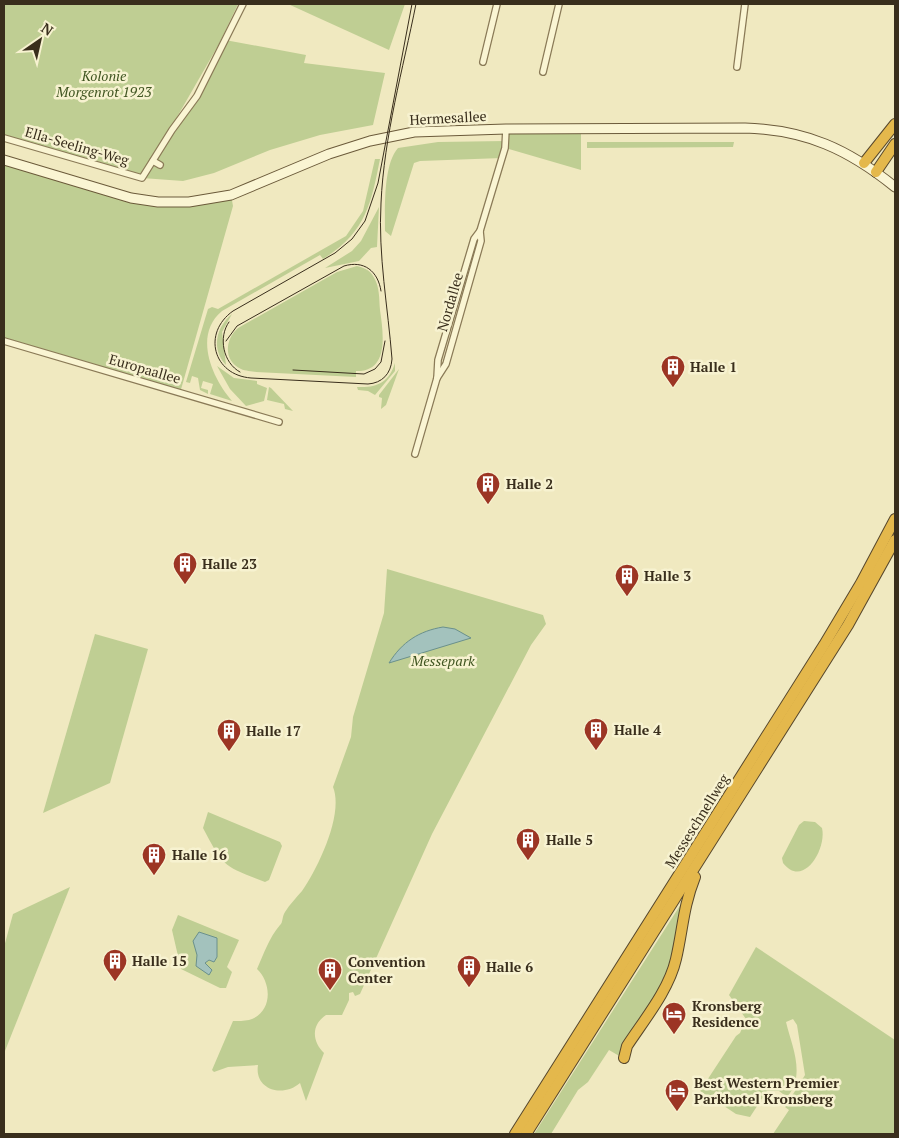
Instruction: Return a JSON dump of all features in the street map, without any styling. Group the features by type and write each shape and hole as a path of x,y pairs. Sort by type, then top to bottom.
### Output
{"highway":[{"path":"864,163 895,124"},
{"path":"876,172 895,144"},
{"name":"Messeschnellweg","path":"515,1134 824,645 861,583 895,519"},
{"name":"Messeschnellweg","path":"526,1134 848,625 895,540"},
{"path":"624,1058 627,1046 669,978 676,960 686,899 706,851"}],"main road":[{"name":"Hermesallee","path":"4,160 131,198 158,202 189,202 230,195 329,154 370,141 414,132 506,129 766,129 804,136 824,143 864,163 895,187"}],"street":[{"path":"160,165 153,161 198,96 243,4"},
{"path":"483,62 497,4"},
{"path":"543,72 559,4"},
{"path":"737,67 745,4"},
{"name":"Nordallee","path":"416,454 437,378 446,364 480,241 480,231 505,148 506,129"},
{"name":"Ella-Seeling-Weg","path":"4,138 142,178 153,161"},
{"name":"Europaallee","path":"4,342 279,422"}],"green space":[{"name":"Kolonie Morgenrot 1923","path":"4,4 238,4 219,44 154,157 197,96 225,40 306,55 304,63 385,73 373,125 320,135 270,150 214,173 183,181 142,178 4,138"},
{"path":"288,4 405,4 389,50"},
{"path":"506,129 581,129 581,170 505,148 502,158 420,161 414,163 391,236 385,231 387,176 393,156 398,148 438,142 505,141"},
{"path":"587,142 734,142 733,147 587,148"},
{"path":"375,159 380,159 369,204 364,217 348,239 323,259 320,255 222,311 213,321 207,344 212,369 232,401 210,394 213,384 203,381 201,388 208,390 208,394 200,390 198,378 192,376 190,383 186,382 208,309 212,307 218,309 346,236 363,211"},
{"path":"4,160 158,202 231,195 233,206 180,393 4,341"},
{"path":"379,207 377,247 371,248 359,261 325,268 352,251 361,241"},
{"path":"357,266 370,272 378,288 383,339 382,349 375,365 367,370 356,371 356,377 256,372 241,369 231,361 228,344 238,328 337,272"},
{"path":"232,314 222,332 226,365 218,352 217,338 222,325"},
{"path":"395,363 395,371 375,395 368,391 358,390 357,387 381,383 389,375"},
{"path":"217,366 234,378 257,381 257,384 267,388 264,401 246,406 230,389"},
{"path":"399,369 386,405 381,409 382,398 379,395"},
{"path":"269,387 293,411 285,409 284,404 267,400"},
{"name":"Messepark","path":"387,569 543,615 546,624 531,645 432,834 360,994 355,996 353,992 349,993 349,1000 342,1015 326,1015 318,1023 315,1038 324,1053 306,1101 300,1083 286,1090 271,1089 265,1086 258,1074 258,1065 228,1067 214,1072 212,1070 233,1021 249,1020 257,1016 266,1004 268,997 267,989 262,975 257,969 270,940 282,923 284,914 302,891 328,841 335,811 333,787 351,737 353,717 384,613"},
{"path":"95,634 148,649 110,783 43,813"},
{"path":"208,812 280,842 282,846 269,880 265,882 226,864 203,828"},
{"path":"804,821 815,822 822,828 821,846 812,863 805,869 791,870 783,863 782,858 799,825"},
{"path":"70,887 5,1051 4,947 13,914"},
{"path":"681,904 673,957 667,976 621,1057 609,1050 588,1082 578,1090 551,1134 534,1134"},
{"path":"178,915 239,940 227,967 232,972 226,988 220,988 181,969 172,930"},
{"path":"756,947 895,1040 895,1134 773,1134 789,1110 785,1107 805,1075 797,1025 793,1019 786,1022 797,1070 796,1080 787,1097 779,1091 767,1091 750,1117 736,1114 724,1106 729,1099 716,1091 711,1098 700,1091 736,1036 740,1033 746,1019 729,995"}],"water":[{"path":"443,627 455,629 471,638 389,663 405,643 426,631"},
{"path":"199,932 217,938 217,957 214,962 209,960 205,963 212,970 209,975 196,966 197,955 193,941"}],"tram line":[{"path":"412,4 378,183 365,221 352,239 335,253 233,311 223,320 217,330 216,352 220,361 238,375 251,378 368,384 381,380 390,369 392,359 382,262 381,203 390,128 416,4"},
{"path":"226,341 237,326 344,266 358,265 369,269 377,278 381,291"},
{"path":"229,322 224,335 224,349 234,368 240,372"},
{"path":"293,370 364,374 375,369 381,362 385,341"}],"place":[{"name":"Halle 1","path":"673,388"},
{"name":"Halle 2","path":"488,505"},
{"name":"Halle 23","path":"185,585"},
{"name":"Halle 3","path":"627,597"},
{"name":"Halle 4","path":"596,751"},
{"name":"Halle 17","path":"229,752"},
{"name":"Halle 5","path":"528,861"},
{"name":"Halle 16","path":"154,876"},
{"name":"Halle 15","path":"115,982"},
{"name":"Halle 6","path":"469,988"},
{"name":"Convention Center","path":"330,991"},
{"name":"Kronsberg Residence","path":"674,1035"},
{"name":"Best Western Premier Parkhotel Kronsberg","path":"677,1112"}]}
